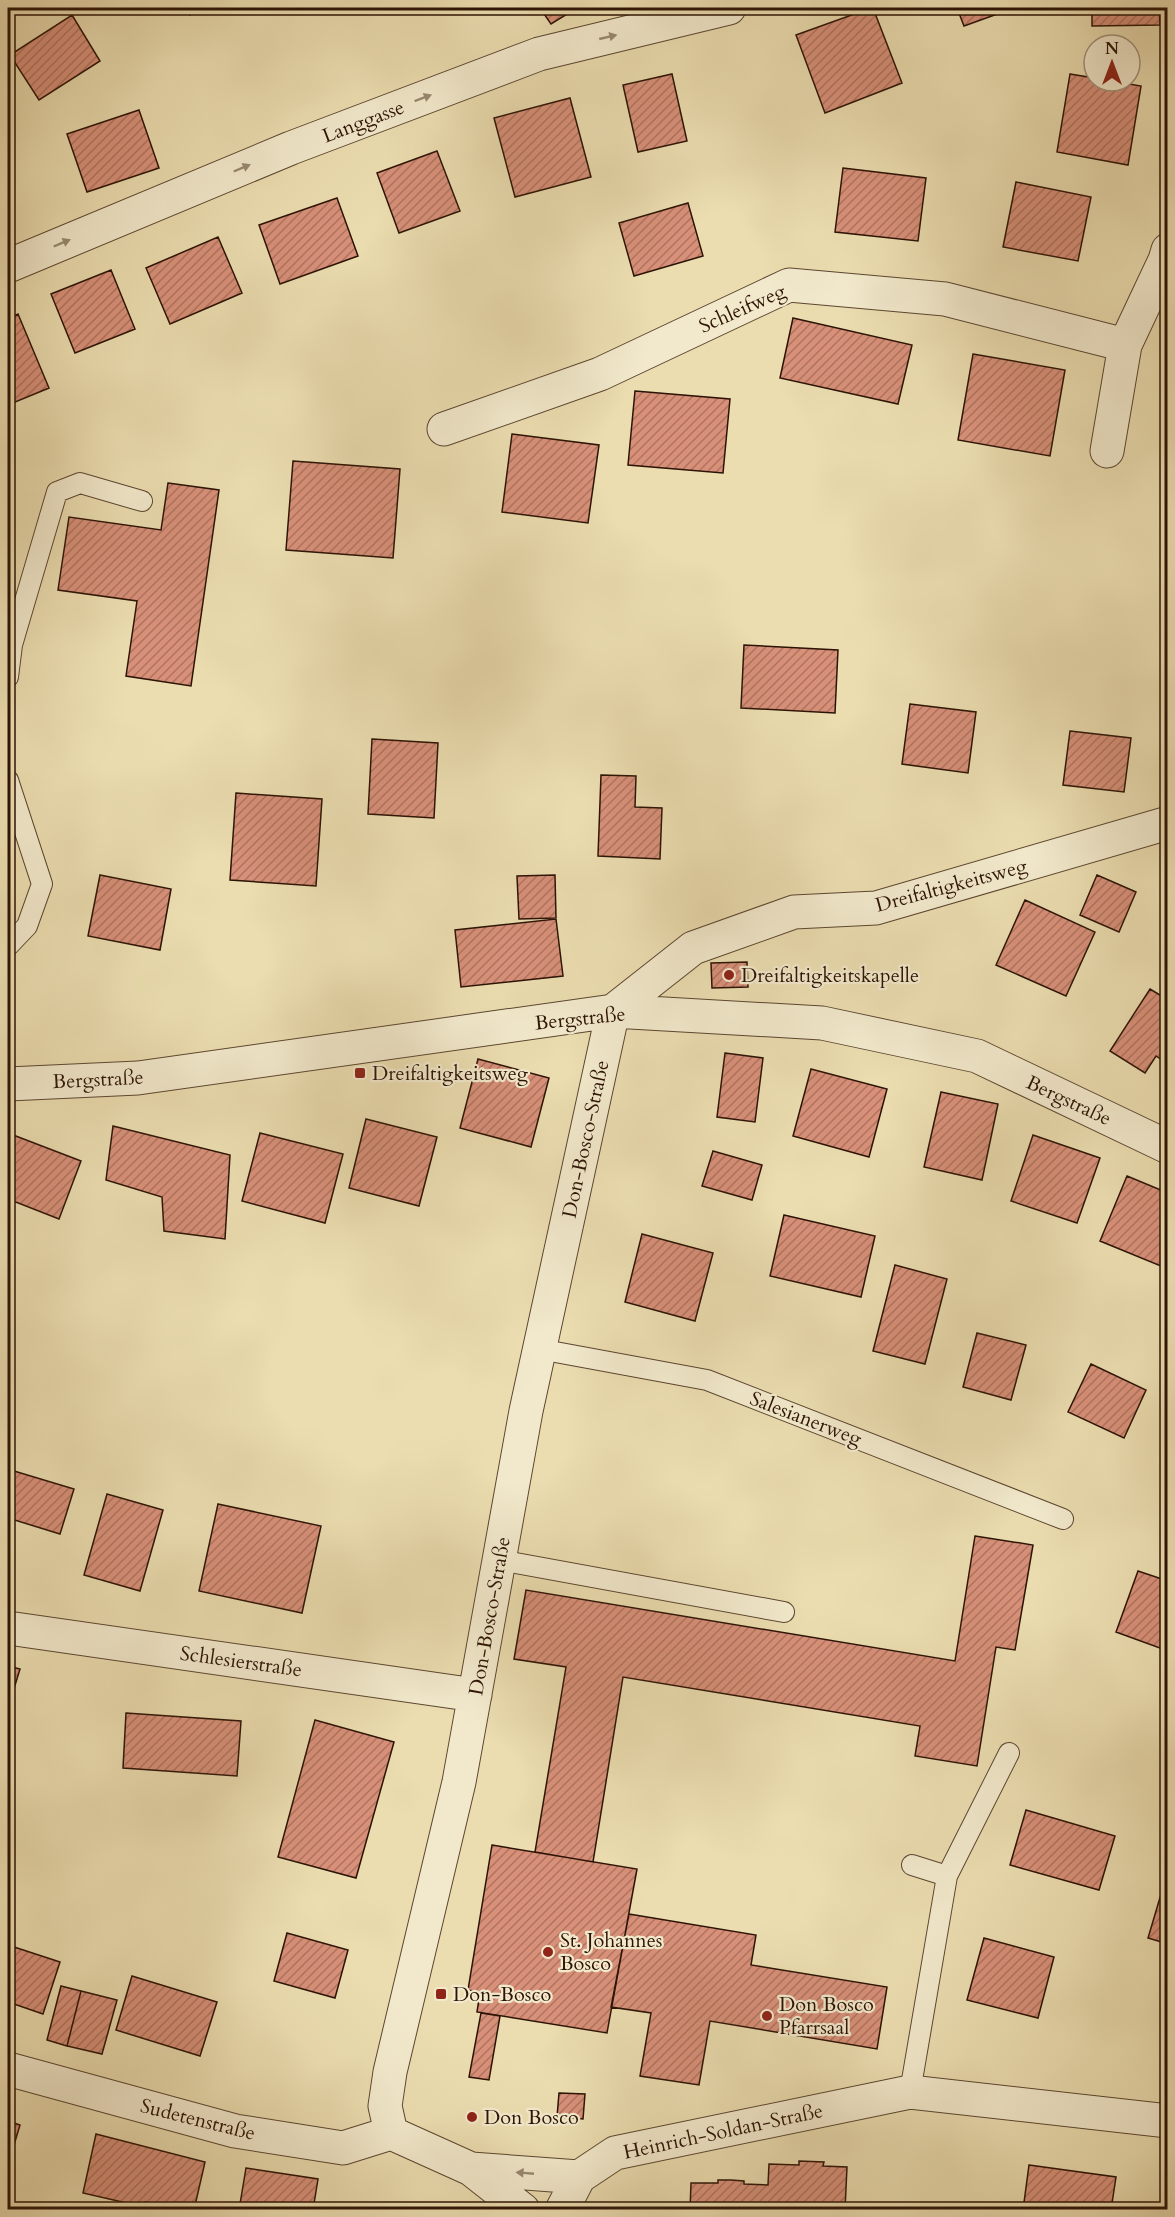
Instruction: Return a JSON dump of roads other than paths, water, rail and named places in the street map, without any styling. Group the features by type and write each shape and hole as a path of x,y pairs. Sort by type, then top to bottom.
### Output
{"street":[{"name":"Langgasse","path":"8,266 291,148 539,54 729,8"},
{"path":"1107,451 1125,345 1165,260 1167,250"},
{"name":"Schleifweg","path":"444,429 600,374 789,285 945,299 1125,345"},
{"name":"Dreifaltigkeitsweg","path":"613,1011 693,948 795,912 876,908 1167,823"},
{"name":"Bergstraße","path":"8,1084 138,1078 613,1011 822,1023 977,1056 1167,1147"},
{"name":"Don-Bosco-Straße","path":"391,2133 385,2106 390,2072 459,1782 539,1348 613,1011"},
{"name":"Schlesierstraße","path":"8,1628 475,1695"},
{"name":"Sudetenstraße","path":"8,2069 246,2132 343,2148 391,2133"},
{"name":"Heinrich-Soldan-Straße","path":"562,2210 579,2177 615,2153 910,2092 1167,2121"},
{"path":"391,2133 471,2169 523,2210"},
{"path":"471,2169 579,2177"}],"lane":[{"path":"8,678 12,645 57,492 80,483 142,501"},
{"path":"8,780 42,884 27,926 8,945"},
{"name":"Salesianerweg","path":"539,1348 707,1380 1063,1519"},
{"path":"499,1560 784,1612"},
{"path":"910,2092 947,1876 1009,1753"},
{"path":"912,1865 947,1876"}],"place":[{"name":"Dreifaltigkeitskapelle","path":"729,975"},
{"name":"Dreifaltigkeitsweg","path":"360,1073"},
{"name":"St. Johannes Bosco","path":"548,1952"},
{"name":"Don-Bosco","path":"441,1994"},
{"name":"Don Bosco Pfarrsaal","path":"767,2016"},
{"name":"Don Bosco","path":"472,2117"}]}
